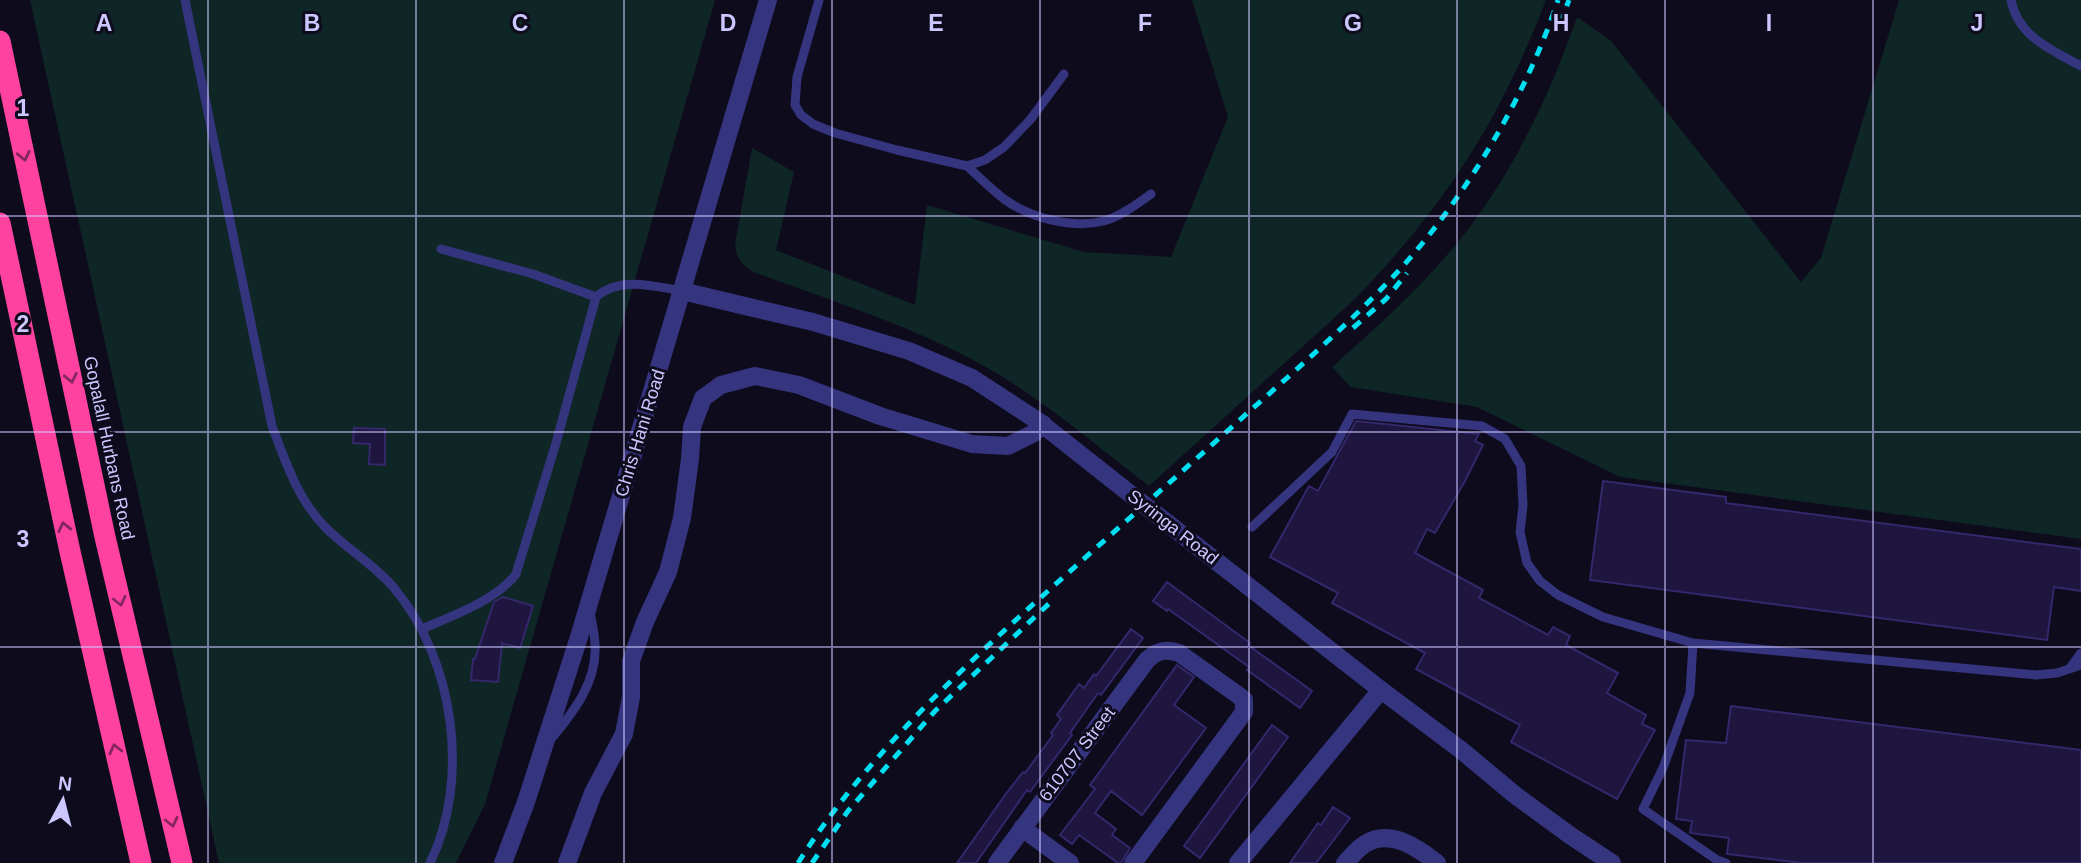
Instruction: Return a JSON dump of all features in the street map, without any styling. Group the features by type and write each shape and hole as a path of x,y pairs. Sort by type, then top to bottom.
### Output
{"highway":[{"name":"Gopalall Hurbans Road","path":"0,41 105,537 182,863"},
{"path":"0,223 69,547 141,863"}],"street":[{"name":"Chris Hani Road","path":"503,863 526,802 589,604 768,0"},
{"name":"Syringa Road","path":"682,291 813,322 909,351 972,378 1043,424 1515,795 1612,863"},
{"path":"567,863 593,793 624,734 631,697 631,661 668,572 682,518 692,427 703,398 721,385 755,376 799,385 880,416 972,444 1008,446 1034,433 1043,424"},
{"name":"610707 Street","path":"997,863 1147,660 1162,650 1169,650 1179,653 1238,695 1244,700 1244,712 1133,863"},
{"path":"1238,863 1381,690"},
{"path":"1022,828 1070,863"},
{"path":"1345,863 1364,844 1374,839 1386,838 1400,840 1419,849 1437,863"}],"lane":[{"path":"185,0 272,426 289,473 307,505 327,529 393,586 417,618 433,653 449,707 453,750 449,796 440,841 430,863"},
{"path":"819,0 797,77 795,105 801,115 813,124 897,150 967,166 988,186 1019,208 1065,222 1104,221 1132,208 1151,194"},
{"path":"2011,0 2015,15 2030,36 2081,66"},
{"path":"967,166 985,160 1004,147 1030,120 1063,74"},
{"path":"441,249 533,274 596,297"},
{"path":"422,629 470,609 508,585 516,574 553,455 596,297 615,285 682,291"},
{"path":"1252,527 1332,452 1352,414 1482,426 1505,439 1521,466 1523,505 1520,532 1527,563 1540,580 1558,595 1603,617 1693,642 2036,675 2069,670 2081,665"},
{"path":"1693,642 1690,693 1662,768 1643,809 1717,860 1726,863"},
{"path":"2069,670 2081,653"}],"green space":[{"path":"30,0 715,0 485,804 456,863 219,863"},
{"path":"1192,0 1546,0 1528,44 1489,123 1467,160 1416,230 1355,299 1149,486 1049,408 986,367 901,327 754,272 739,258 735,245 752,148 794,172 776,250 915,305 927,205 1084,252 1171,257 1228,117"},
{"path":"1899,0 2081,0 2081,539 1620,477 1477,407 1351,387 1332,367 1380,324 1440,263 1493,194 1526,138 1577,17 1611,41 1801,282 1821,258"}],"building":[{"path":"1356,421 1479,434 1475,441 1483,445 1465,481 1435,533 1427,529 1415,553 1483,590 1479,598 1548,635 1553,627 1570,636 1566,645 1618,673 1607,693 1646,715 1642,724 1655,730 1617,799 1511,742 1520,725 1416,669 1425,653 1332,603 1338,593 1270,557 1309,486 1318,491"},
{"path":"354,428 385,429 385,465 369,464 370,444 353,443"},
{"path":"1603,481 1726,497 1726,503 2081,549 2081,591 2054,587 2047,640 1590,580"},
{"path":"1167,582 1312,691 1300,708 1247,670 1249,667 1153,601"},
{"path":"503,597 533,606 520,648 502,643 498,682 471,680 473,659 494,602"},
{"path":"1131,629 1143,638 1101,695 1098,693 1070,733 1072,735 1030,792 1027,790 976,863 957,863 1005,795 1053,735 1051,733 1061,719 1057,715 1079,684 1084,688 1094,674 1096,676"},
{"path":"1177,665 1194,677 1174,705 1206,728 1142,815 1111,791 1095,813 1116,829 1112,835 1130,848 1121,863 1079,835 1072,844 1060,835 1095,789 1090,785"},
{"path":"1731,706 2081,750 2081,863 1802,863 1727,854 1729,838 1690,833 1692,821 1676,819 1686,740 1726,743"},
{"path":"1272,725 1288,737 1200,858 1184,846"},
{"path":"1333,807 1350,818 1327,849 1316,863 1290,863 1318,823 1321,825"}],"railway":[{"path":"798,863 868,768 950,682 1320,348 1403,266 1451,206 1494,140 1530,71 1558,0"},
{"path":"1560,24 1569,0"},
{"path":"1353,328 1386,299 1407,273"},
{"path":"812,863 848,811 935,711 1055,598"}]}
